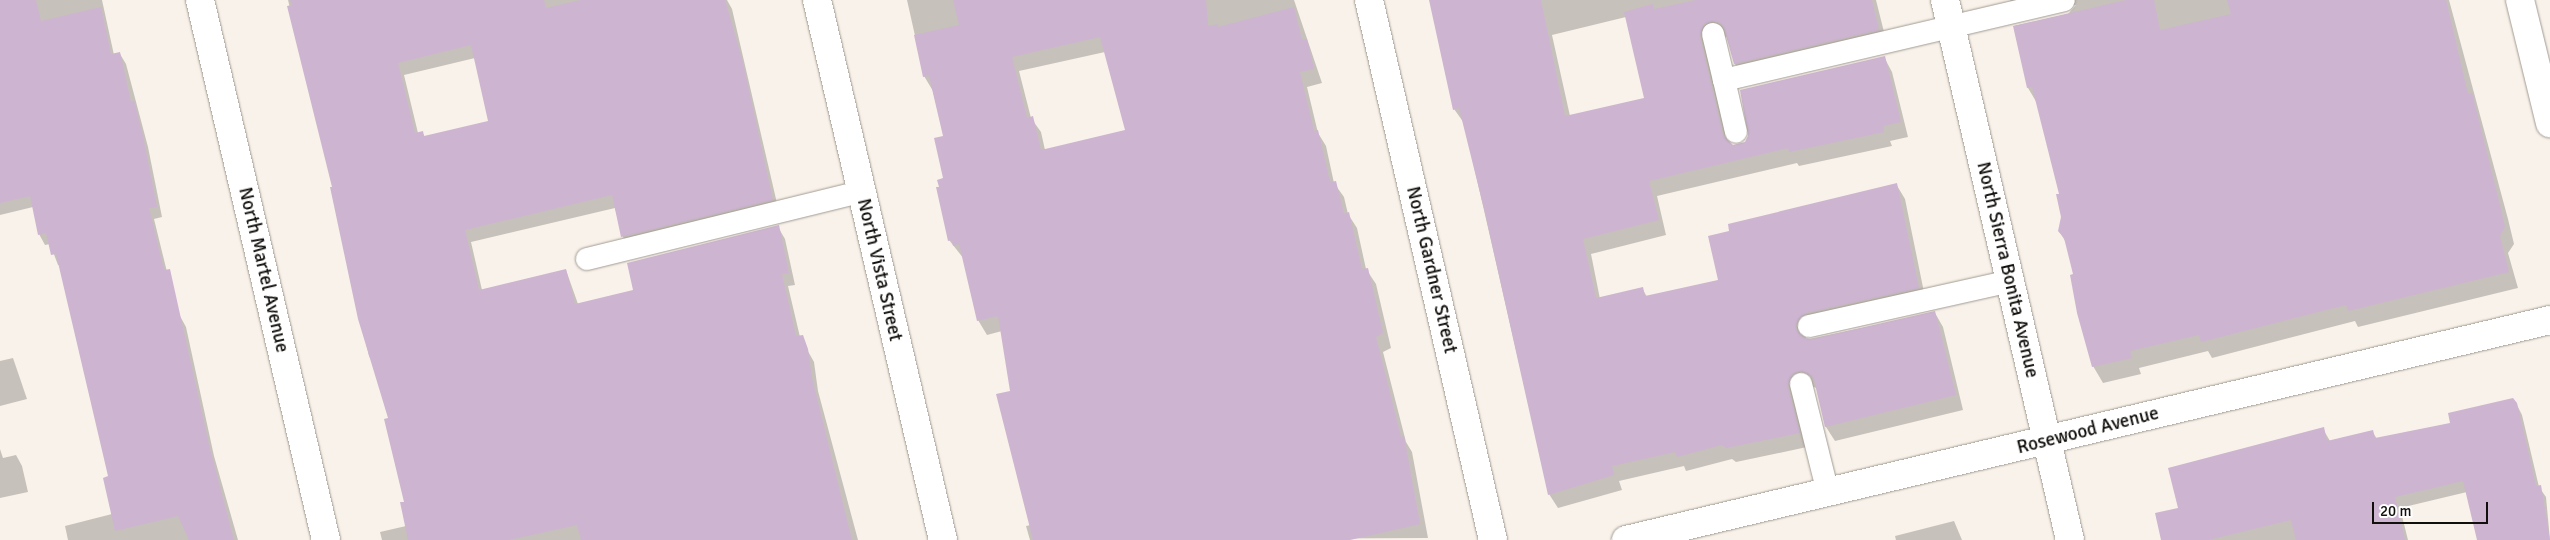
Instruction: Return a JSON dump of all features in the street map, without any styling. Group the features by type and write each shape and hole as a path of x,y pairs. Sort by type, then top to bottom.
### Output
{"street":[{"name":"North Martel Avenue","path":"200,0 326,540"},
{"name":"North Vista Street","path":"817,0 860,192 943,540"},
{"name":"North Gardner Street","path":"1369,0 1493,540"},
{"name":"North Sierra Bonita Avenue","path":"1944,0 2070,540"},
{"path":"2520,0 2550,123"},
{"name":"Rosewood Avenue","path":"1626,540 2047,442 2550,320"}],"lane":[{"path":"1724,80 2064,0"},
{"path":"1713,34 1736,132"},
{"path":"587,259 860,192"},
{"path":"1808,326 2010,280"},
{"path":"1801,384 1828,493"}],"building":[{"path":"0,0 36,0 41,21 101,7 111,54 120,52 131,102 134,101 143,136 157,207 149,208 164,270 170,269 209,445 234,540 189,540 178,516 115,531 103,478 108,476 56,254 51,255 46,233 38,235 30,196 0,203"},
{"path":"290,0 544,0 546,8 581,0 725,0 742,59 773,200 621,237 612,195 465,230 479,290 566,269 575,304 633,290 627,263 779,225 789,273 782,274 796,336 803,335 808,349 812,378 852,540 581,540 577,525 509,540 408,540 400,502 404,502 384,419 388,418 358,319 330,187 332,187 287,6 292,5","holes":["471,45 488,121 424,136 423,131 415,133 398,63"]},
{"path":"953,0 1206,0 1208,26 1218,24 1218,27 1294,7 1302,40 1307,39 1314,69 1300,72 1314,131 1318,130 1330,182 1336,181 1344,214 1349,212 1362,269 1368,268 1383,333 1376,337 1401,437 1404,436 1420,524 1350,540 1033,540 996,394 1010,391 998,316 977,321 959,244 953,246 952,240 948,241 936,187 939,187 937,180 943,178 934,138 943,136 929,76 923,77 914,35 959,25","holes":["1100,37 1125,130 1041,150 1033,116 1027,118 1012,57"]},
{"path":"1429,0 1541,0 1565,116 1644,98 1624,12 1653,4 1654,9 1696,0 1872,0 1879,30 1734,64 1723,25 1716,21 1704,24 1700,37 1723,135 1733,145 1745,142 1748,136 1740,90 1885,56 1901,122 1883,126 1884,132 1789,152 1788,148 1649,181 1659,220 1583,239 1596,298 1643,287 1645,296 1718,280 1708,236 1729,231 1728,224 1897,183 1919,288 1806,313 1797,322 1796,329 1805,338 1812,339 1935,311 1956,395 1825,427 1814,380 1810,375 1798,371 1792,375 1788,387 1800,433 1726,448 1722,445 1677,457 1675,452 1612,466 1614,475 1548,495 1485,213 1459,108 1453,110"},
{"path":"2126,0 2154,0 2160,30 2231,14 2227,0 2446,0 2468,94 2472,93 2499,201 2505,227 2500,236 2509,272 2348,311 2346,305 2201,342 2199,335 2130,351 2132,358 2092,367 2077,313 2070,275 2073,274 2064,238 2058,231 2061,217 2056,194 2059,194 2032,87 2027,88 2013,26"},
{"path":"2513,398 2517,403 2536,486 2541,485 2550,540 2477,540 2463,481 2395,497 2405,540 2296,540 2291,520 2208,540 2161,540 2155,513 2178,508 2168,468 2324,427 2327,441 2373,430 2375,438 2450,423 2448,413"}]}
